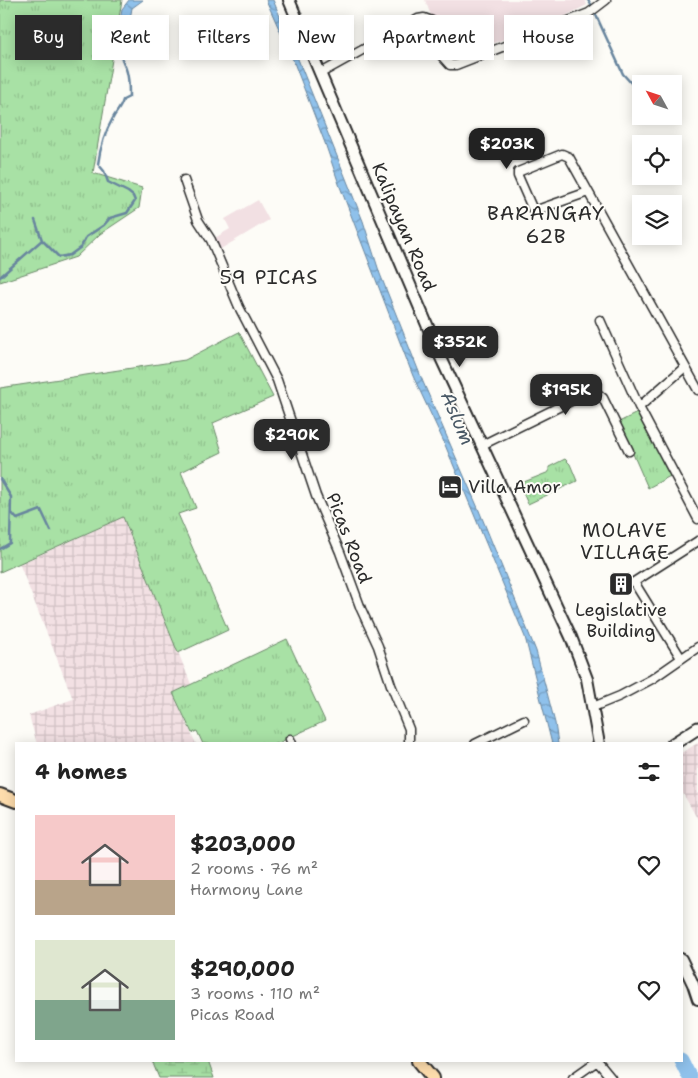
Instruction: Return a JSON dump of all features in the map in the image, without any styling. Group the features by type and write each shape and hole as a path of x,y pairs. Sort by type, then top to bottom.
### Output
{"main road":[{"path":"676,742 698,728"},
{"path":"0,795 15,801"},
{"path":"420,1062 433,1078"}],"street":[{"name":"Kalipayan Road","path":"289,0 442,360 571,637 587,679 599,742"},
{"path":"321,73 418,19 424,18 432,21 441,55 450,65 589,13 606,0"},
{"path":"588,192 533,210 518,172 565,154 571,159 698,390"},
{"name":"Picas Road","path":"184,180 198,220 211,240 239,307 277,380 316,496 340,552 361,609 378,646 408,729 409,742"},
{"path":"600,320 639,407 698,519"},
{"path":"639,407 685,367"},
{"path":"482,445 592,392 603,398 629,451"},
{"path":"681,658 634,582 698,541"},
{"path":"593,706 620,696 652,680 698,647"},
{"path":"479,742 524,720"},
{"path":"683,963 698,999"},
{"path":"573,1078 596,1062"},
{"path":"598,1062 611,1078"}],"shaded area":[{"path":"425,0 585,0 587,5 567,15 504,15 504,39 494,43 494,15 431,15"},
{"path":"258,200 269,220 219,250 213,239 230,229 225,219"},
{"path":"123,517 191,684 173,693 195,742 36,742 29,715 73,699 19,563"},
{"path":"698,743 698,820 683,794 683,752"}],"green space":[{"path":"0,0 122,0 119,15 92,15 92,60 112,60 93,173 142,188 139,208 100,234 76,257 0,282"},
{"path":"239,332 273,397 213,423 222,452 181,472 196,508 178,514 228,630 178,653 123,517 0,572 0,388 185,360"},
{"path":"639,412 672,475 648,488 619,422"},
{"path":"565,459 570,464 577,481 528,504 519,484 549,472 549,467"},
{"path":"287,639 325,721 280,742 202,742 197,731 192,733 173,693"},
{"path":"152,1062 208,1062 214,1078 159,1078"}],"water":[{"path":"129,0 143,0 132,8 131,15 121,15 122,9"},
{"path":"266,0 273,0 279,15 279,29"},
{"path":"293,60 298,60 363,221 380,274 423,382 478,508 536,651 555,723 558,742 551,742 525,637 443,440 413,376"}],"waterway":[{"path":"588,0 592,6"},
{"path":"595,13 623,74 632,84"},
{"path":"0,277 42,240 59,257 70,255 81,247 86,237 104,225 110,218 127,213 135,201 128,192 108,182 104,171 98,164 103,141 110,123 123,100 129,97 128,76 122,60"},
{"path":"35,220 42,240"},
{"path":"0,479 11,497 10,543 0,549"},
{"path":"11,512 17,519 41,510 51,531"},
{"name":"Aslum","path":"682,1062 690,1078"}],"place":[{"name":"Villa Amor","path":"450,487"},
{"name":"Legislative Building","path":"621,584"}],"district":[{"name":"BARANGAY 62B","path":"546,224"},
{"name":"59 PICAS","path":"269,277"},
{"name":"MOLAVE VILLAGE","path":"625,541"}]}
